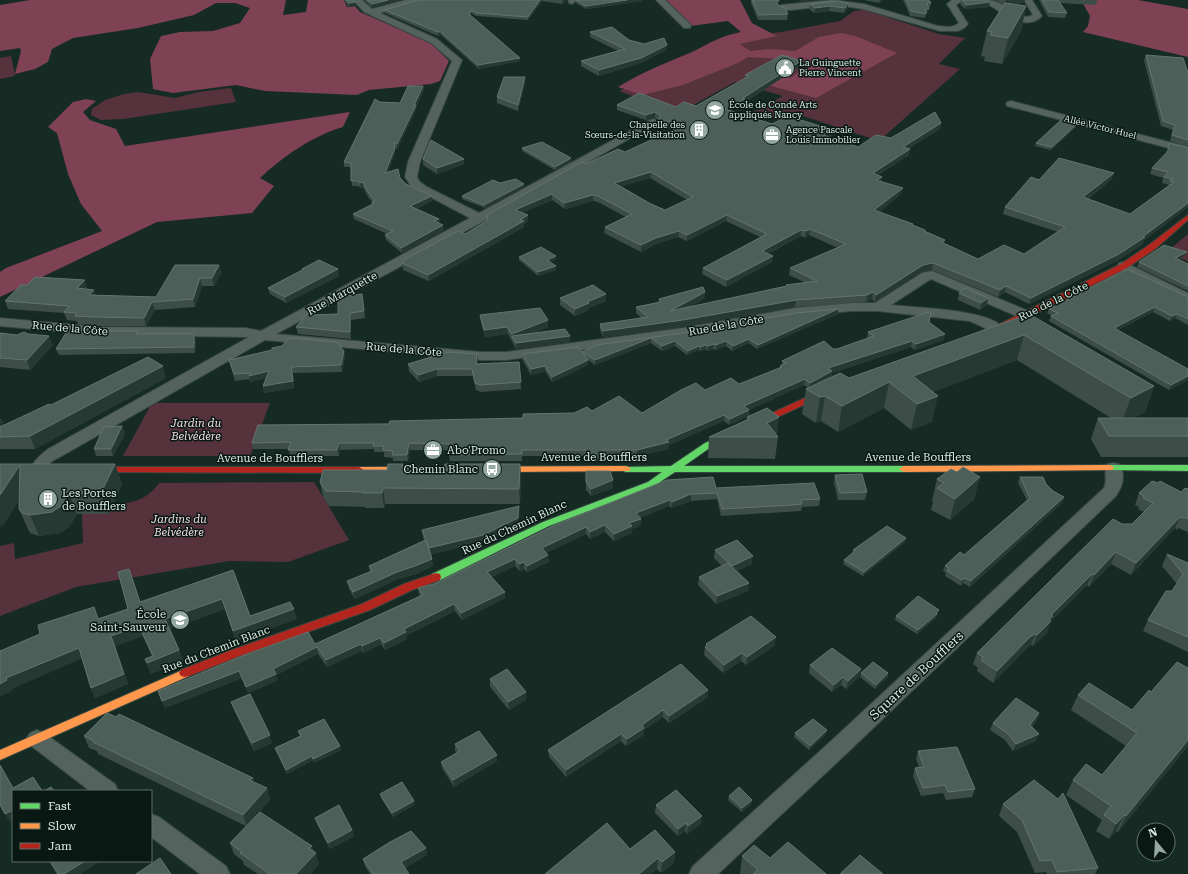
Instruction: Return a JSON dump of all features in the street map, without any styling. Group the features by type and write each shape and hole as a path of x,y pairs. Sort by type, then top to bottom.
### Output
{"street":[{"path":"357,0 364,8 434,41 457,60 414,162 411,177 415,184 423,189 480,218"},
{"path":"372,12 415,0"},
{"path":"660,0 687,26"},
{"path":"781,8 837,1 949,30 960,28 964,24 951,4 959,0"},
{"path":"985,0 993,3 1011,16 1026,19 1035,18 1038,16 1037,12 1028,0"},
{"name":"Allée Victor Huel","path":"1011,104 1188,150"},
{"name":"Rue Marquette","path":"39,470 45,459 54,453 262,336 654,122"},
{"name":"Rue de la Côte","path":"0,322 100,331 244,332 262,336 480,356 507,356 682,332 812,310 878,307 969,317 982,320 996,328 1026,315 1124,266 1152,247 1188,217"},
{"path":"1124,266 1188,298"},
{"name":"Rue de la Côte","path":"878,307 927,276 932,275 1026,315"},
{"path":"977,336 996,328"},
{"name":"Rue du Chemin Blanc","path":"0,755 200,667 366,607 408,587 425,582 546,524 651,484 708,445 840,385"},
{"name":"Square de Boufflers","path":"702,874 862,726 1110,492 1114,488 1115,480 1112,468"},
{"name":"Avenue de Boufflers","path":"79,470 1188,468"},
{"path":"37,739 106,790"},
{"path":"152,825 218,874"}],"green space":[{"path":"862,9 939,34 965,38 939,64 960,69 879,141 800,115 784,122 753,112 783,96 735,82 686,109 676,112 619,91 732,39 840,21 854,11"},
{"path":"11,56 15,74 14,76 0,79 0,58"},
{"path":"231,88 236,102 123,119 101,120 91,115 92,109 105,100 124,94 138,92 175,98 199,92"},
{"path":"1188,234 1188,261 1164,254"},
{"name":"Jardin du Belvédère","path":"152,403 270,403 250,456 123,456"},
{"name":"Jardins du Belvédère","path":"314,482 349,540 288,562 229,561 76,587 0,616 0,546 14,543 15,559 83,543 82,514 109,513 114,504 139,500 150,493 159,483"}],"shaded area":[{"path":"30,0 286,0 283,15 306,12 308,0 344,0 347,7 355,6 360,12 431,43 449,61 440,81 431,84 369,90 357,95 265,91 236,85 173,93 153,89 150,59 161,36 180,32 213,31 240,23 250,8 235,3 216,3 194,15 138,28 73,38 52,49 48,62 35,69 15,74 21,51 20,48 0,51 0,5"},
{"path":"662,0 740,0 752,23 777,36 740,44 750,51 769,49 795,51 819,37 841,33 855,36 897,53 816,98 760,83 771,72 790,78 809,66 783,59 748,57 738,63 683,85 642,95 618,87 645,72 692,52 715,40 741,32 728,21 690,26"},
{"path":"1081,0 1138,0 1188,9 1188,57 1083,32 1088,26 1090,16"},
{"path":"86,99 96,101 83,112 90,120 116,129 125,146 350,112 343,127 309,141 279,162 260,178 274,186 252,213 157,222 0,297 0,272 6,268 102,231 81,204 68,174 57,133 48,127 73,102"}],"building":[{"path":"346,0 353,0 356,2 349,3"},
{"path":"367,0 388,0 372,4"},
{"path":"418,0 540,0 528,17 476,13 471,10 469,14 520,58 478,65 441,32 385,10"},
{"path":"576,0 627,0 586,6"},
{"path":"752,0 779,0 777,4 784,7 788,14 759,15"},
{"path":"906,0 929,0 931,3 927,3 929,9 926,9 926,14 911,11"},
{"path":"962,0 987,0 990,2 966,5"},
{"path":"1042,0 1058,0 1067,13 1049,12"},
{"path":"838,1 848,3 845,8 830,6 815,8 810,4"},
{"path":"1005,3 1026,6 1008,38 990,35 992,32 987,31"},
{"path":"612,27 629,40 644,44 664,38 667,45 641,58 599,70 581,61 625,49 590,32"},
{"path":"782,55 801,61 743,98 745,99 725,109 772,124 788,116 833,130 823,135 858,147 876,135 891,138 935,112 941,123 903,147 910,149 873,173 882,177 876,180 903,188 874,210 913,224 912,225 945,240 941,242 978,259 1004,245 1024,254 1065,227 1005,207 1031,177 1039,180 1059,158 1114,173 1083,197 1130,214 1174,182 1170,181 1173,179 1164,177 1168,172 1152,168 1170,149 1168,148 1169,143 1188,148 1188,203 1143,237 1145,237 1119,254 1031,298 1006,286 1000,290 933,263 923,265 876,295 873,292 867,295 796,300 683,320 603,331 600,324 648,317 636,307 661,302 659,299 703,287 705,292 670,311 787,286 786,285 817,281 790,268 846,244 810,229 806,231 801,230 762,251 773,256 727,280 703,268 767,234 727,215 687,235 679,231 656,238 641,245 605,227 632,214 598,196 593,195 564,203 552,194 515,210 528,215 520,220 524,221 428,275 402,263 405,259 458,231 465,234 488,220 487,215 582,162 586,164 618,149 625,152 681,126 658,119 661,116 655,112 646,115 617,105 639,93 676,107 684,102 696,106 749,76 745,75","holes":["651,172 693,197 665,210 651,204 614,183"]},
{"path":"1146,55 1183,58 1188,73 1188,140 1172,135 1175,125 1163,121"},
{"path":"504,77 525,77 518,105 497,97"},
{"path":"408,86 423,86 414,105 416,105 397,144 394,142 395,148 385,173 398,169 400,178 406,184 432,196 410,206 439,219 434,221 443,225 401,248 385,235 393,231 353,214 373,204 372,202 375,201 363,182 360,183 358,181 351,181 351,163 344,162 375,99 380,102 400,103"},
{"path":"1061,120 1077,124 1052,147 1036,143"},
{"path":"431,140 464,159 437,168 423,159"},
{"path":"542,142 571,158 555,167 522,148"},
{"path":"516,179 524,184 484,205 462,196 493,180 500,183"},
{"path":"1164,245 1187,252 1175,258 1188,264 1188,286 1139,262"},
{"path":"541,247 556,256 547,260 556,266 538,272 519,257"},
{"path":"319,260 338,269 285,297 268,288 304,269 302,269"},
{"path":"175,265 219,265 212,278 200,278 193,299 152,302 144,318 75,316 77,313 64,312 69,306 5,301 21,285 27,285 35,277 85,280 77,288 94,290 89,295 156,297"},
{"path":"1127,269 1188,297 1188,319 1177,314 1172,316 1155,307 1114,328 1188,369 1188,376 1171,385 1051,316 1058,313 1049,309"},
{"path":"593,285 606,294 575,309 560,298"},
{"path":"965,288 988,298 981,303 959,293"},
{"path":"362,294 364,311 350,313 350,332 296,327 309,312 311,315 338,314 338,299 343,296"},
{"path":"540,308 548,320 512,334 507,327 484,330 480,315"},
{"path":"838,309 758,345 749,339 733,346 726,341 716,345 699,346 688,351 675,341 662,346 651,338 595,360 582,352 597,345 683,333 796,313"},
{"path":"931,312 929,322 945,334 916,344 912,341 828,368 832,371 810,383 805,379 744,406 749,410 730,419 724,415 666,440 669,442 637,450 602,450 604,454 586,454 586,450 522,450 522,454 449,455 450,444 409,443 407,455 392,455 393,451 383,450 384,446 373,446 374,443 339,443 337,450 288,450 291,443 289,442 252,443 258,425 389,424 390,421 523,418 523,414 574,413 587,407 592,411 619,396 642,413 696,383 705,390 731,378 739,384 782,367 780,366 786,363 782,361 824,341 833,349 837,349 874,336 868,332"},
{"path":"1029,314 1154,386 1131,398 1024,335 913,376 938,396 917,404 889,382 842,406 825,396 820,397 806,389 840,373 849,378"},
{"path":"69,328 97,331 138,331 136,334 194,334 194,347 56,349"},
{"path":"565,329 570,336 516,343 512,336"},
{"path":"24,332 28,334 49,336 27,360 0,358 0,333 17,335"},
{"path":"289,338 336,342 344,351 341,365 291,367 293,381 263,386 269,371 249,376 251,373 234,374 229,360 272,350 272,348 282,346"},
{"path":"578,347 588,360 552,377 545,366 531,369 522,354"},
{"path":"448,352 477,354 476,364 519,362 521,382 480,385 475,383 472,369 437,369 418,375 408,364"},
{"path":"148,357 163,366 30,436 0,437 0,427 49,404 51,405"},
{"path":"767,408 779,417 767,423 778,437 709,437 749,419 747,417"},
{"path":"1098,418 1188,418 1188,436 1109,436"},
{"path":"122,426 111,449 94,449 104,427"},
{"path":"0,464 115,464 101,493 69,493 61,506 52,512 30,515 22,513 19,509 20,465 0,495"},
{"path":"388,464 403,464 402,467 415,467 414,471 444,471 445,464 520,464 519,489 383,488 382,493 363,493 326,491 320,482 323,470 387,470"},
{"path":"963,467 980,477 955,499 937,488 944,483 937,479 951,469 957,472"},
{"path":"586,471 610,471 613,480 591,489 586,482"},
{"path":"862,474 867,492 840,493 835,475"},
{"path":"713,477 716,488 814,483 820,499 801,500 802,504 722,509 717,493 691,494 672,502 670,500 636,513 641,519 629,523 632,526 614,534 605,525 590,532 586,527 542,548 548,555 527,566 524,562 519,564 515,559 487,572 505,592 461,613 454,604 404,629 406,632 384,643 380,638 362,646 361,644 326,660 317,647 273,669 276,674 246,687 239,671 162,701 158,691 242,656 308,632 315,644 423,595 418,588 434,584 555,525 667,480"},
{"path":"1020,477 1043,477 1046,484 1053,491 1064,497 971,581 965,578 962,580 947,571 949,568 945,566 960,552 964,555 1030,498"},
{"path":"1152,481 1158,483 1160,481 1181,492 1185,488 1188,489 1188,519 1180,517 1136,563 1116,552 1094,575 1092,574 1051,615 1053,616 1049,619 1051,621 1037,635 1035,634 1030,637 997,671 981,660 983,657 977,653 1113,519 1122,524 1132,524 1153,503 1143,498 1144,496 1139,493"},
{"path":"519,506 518,518 483,535 429,548 422,530"},
{"path":"887,526 906,538 864,572 844,560 855,551 853,550"},
{"path":"426,540 432,559 397,572 353,592 347,581 372,571 369,566"},
{"path":"737,540 753,556 732,566 715,550"},
{"path":"1167,554 1188,563 1188,637 1148,620 1166,591 1172,591 1183,574"},
{"path":"728,563 749,583 717,596 699,577"},
{"path":"129,569 140,602 233,570 250,616 290,602 294,609 233,631 222,599 165,619 179,650 147,663 145,659 153,656 139,626 111,636 124,674 91,688 79,648 6,678 7,680 0,684 0,651 40,634 38,625 94,607 98,619 128,609 118,572"},
{"path":"918,596 939,610 936,613 937,614 918,630 896,616"},
{"path":"751,616 776,637 747,657 742,653 724,665 705,647 707,645 706,644"},
{"path":"832,648 861,669 848,681 843,677 834,685 810,665"},
{"path":"873,662 888,673 876,685 861,673"},
{"path":"1177,662 1188,668 1188,740 1126,816 1124,815 1116,824 1104,815 1111,806 1073,780 1086,764 1102,775 1137,733 1078,695 1089,683 1132,710 1149,690 1151,692"},
{"path":"681,664 708,690 669,716 663,710 642,725 644,728 627,739 621,734 566,770 548,750"},
{"path":"507,669 526,692 508,702 490,679"},
{"path":"250,694 270,735 252,743 231,702"},
{"path":"1016,698 1039,713 1030,725 1039,734 1016,744 1008,734 993,723"},
{"path":"107,713 116,717 119,714 253,778 249,780 267,788 243,815 93,742 94,741 84,736"},
{"path":"324,719 340,746 313,759 312,756 286,770 275,748 301,736 298,731"},
{"path":"813,719 827,730 810,746 795,733"},
{"path":"479,731 497,755 453,780 441,762 460,751 455,744"},
{"path":"957,747 975,789 948,792 945,785 923,788 915,768 924,767 918,751"},
{"path":"0,765 13,788 33,777 41,790 12,790 12,810 5,814 0,805"},
{"path":"1034,780 1058,799 1063,793 1098,868 1057,872 1052,860 1040,861 1022,820 1003,804"},
{"path":"402,782 414,801 392,813 380,794"},
{"path":"51,787 53,790 46,790"},
{"path":"739,787 752,800 742,808 729,796"},
{"path":"676,790 702,816 688,826 686,823 678,829 656,805"},
{"path":"339,805 352,830 328,843 315,818"},
{"path":"260,812 312,846 309,848 316,853 296,874 270,874 240,853 242,852 230,843"},
{"path":"607,823 630,849 655,830 675,852 662,862 658,858 639,874 545,874"},
{"path":"411,831 426,848 401,862 409,874 373,874 363,859"},
{"path":"788,842 826,874 753,874 758,870 742,856 754,845 770,858"},
{"path":"860,855 883,874 840,874"},
{"path":"160,858 171,874 136,874"},
{"path":"51,862 83,862 64,874 58,874"}],"traffic: fast":[{"path":"436,577 546,524 651,484 708,445 742,430"},
{"path":"1109,468 1188,468"},
{"path":"626,469 904,469"}],"traffic: slow":[{"path":"904,469 1109,468"},
{"path":"359,470 626,469"},
{"path":"0,755 185,673"}],"traffic: jam":[{"path":"988,332 1026,315 1124,266 1152,247 1188,217"},
{"path":"742,430 831,389"},
{"path":"87,470 359,470"},
{"path":"185,673 233,654 366,607 408,587 436,577"}],"place":[{"name":"La Guinguette Pierre Vincent","path":"785,68"},
{"name":"École de Condé Arts appliqués Nancy","path":"715,110"},
{"name":"Chapelle des Sœurs-de-la-Visitation","path":"699,130"},
{"name":"Agence Pascale Louis Immobilier","path":"772,135"},
{"name":"Abo'Promo","path":"433,450"},
{"name":"Chemin Blanc","path":"492,469"},
{"name":"Les Portes de Boufflers","path":"48,499"},
{"name":"École Saint-Sauveur","path":"180,620"}]}
